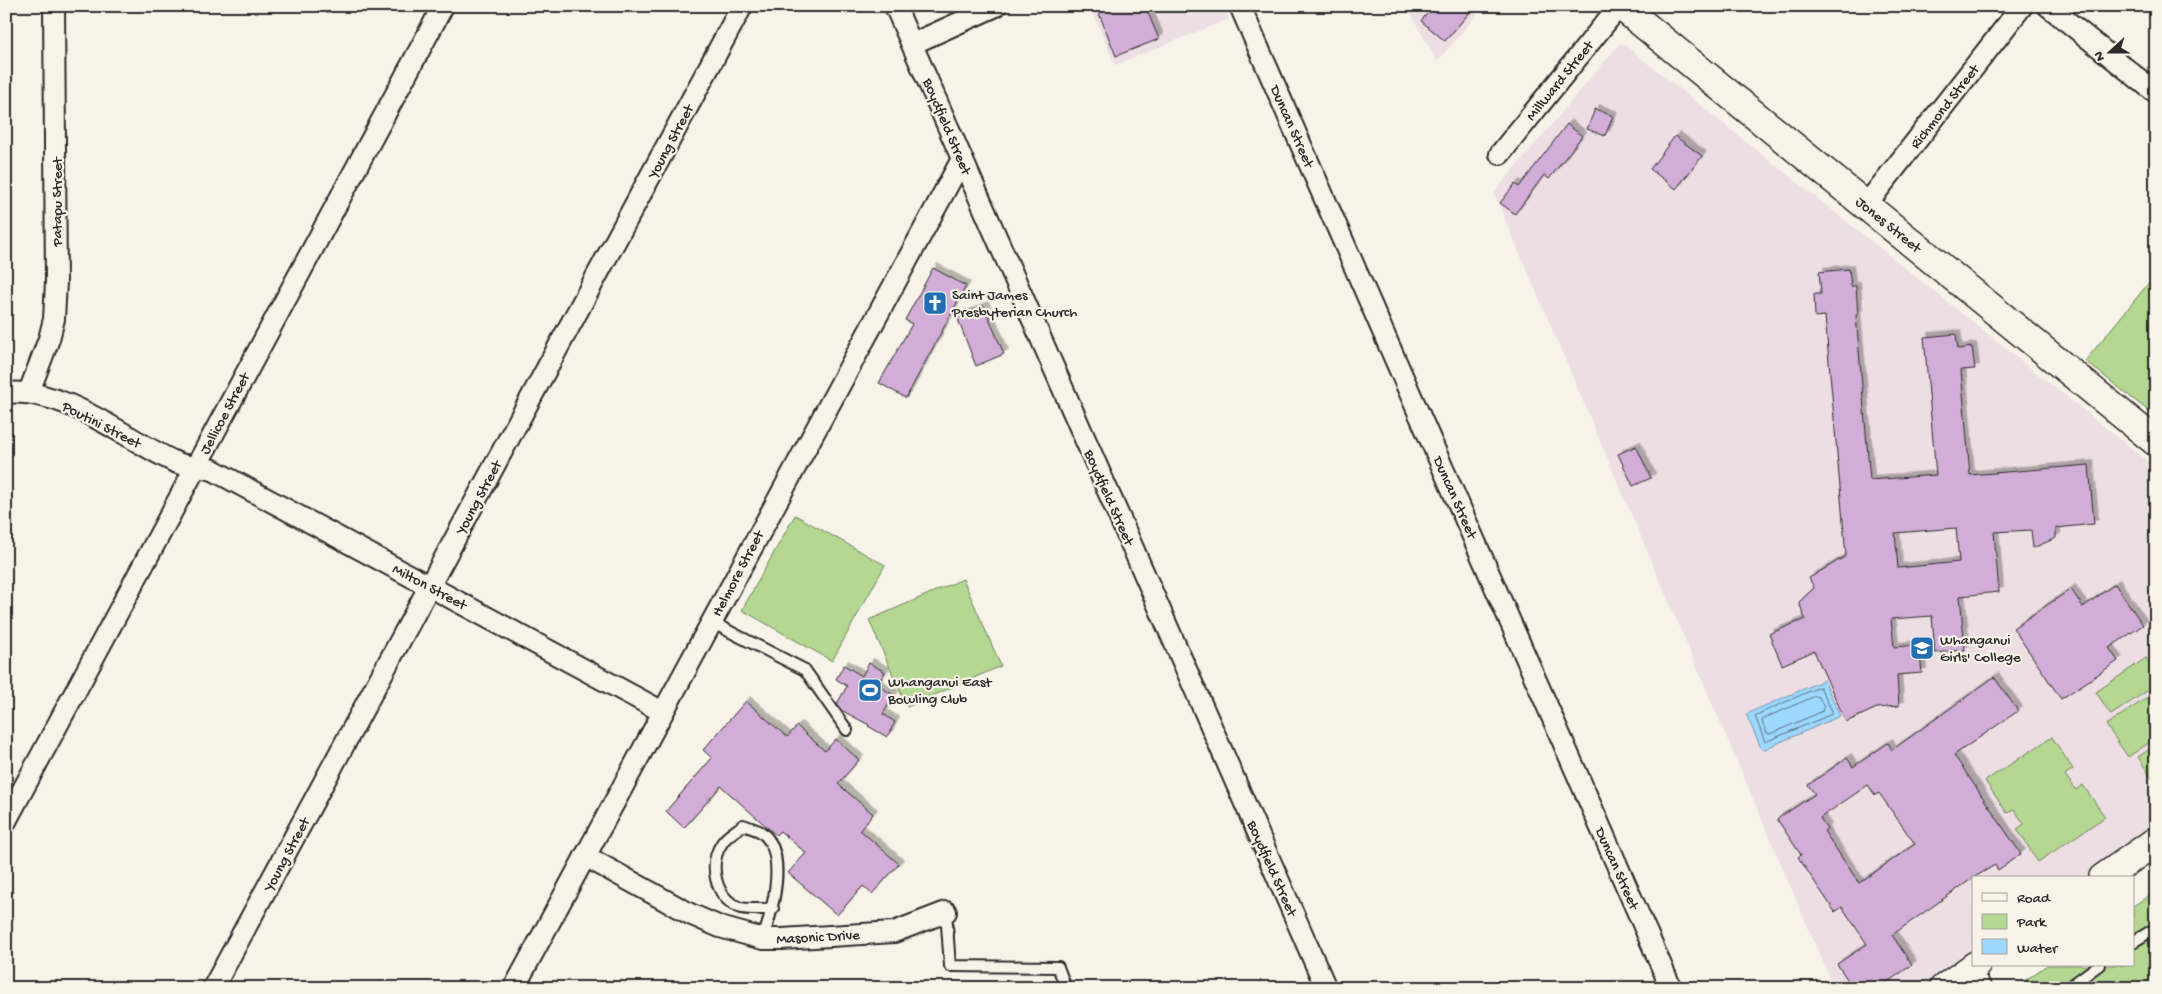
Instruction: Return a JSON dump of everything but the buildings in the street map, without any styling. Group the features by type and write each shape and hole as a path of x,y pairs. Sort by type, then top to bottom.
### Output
{"main road":[{"name":"Jones Street","path":"1620,6 2156,442"},
{"path":"2106,876 2156,841"},
{"path":"1944,988 1979,973"}],"street":[{"name":"Patapu Street","path":"29,392 49,340 55,310 54,6"},
{"name":"Jellicoe Street","path":"6,821 443,6"},
{"name":"Young Street","path":"213,988 742,6"},
{"name":"Boydfield Street","path":"896,6 1326,988"},
{"path":"912,44 996,6"},
{"name":"Duncan Street","path":"1240,6 1671,988"},
{"name":"Millward Street","path":"1500,154 1620,6"},
{"name":"Richmond Street","path":"1866,205 2022,6"},
{"path":"2048,6 2156,93"},
{"name":"Helmore Street","path":"514,988 962,159"},
{"name":"Poutini Street","path":"6,393 29,392 44,395 65,403 177,463 196,466"},
{"name":"Milton Street","path":"196,466 213,470 663,712"},
{"name":"Masonic Drive","path":"585,856 690,914 720,928 763,938 782,940 894,932 946,912"}],"lane":[{"path":"711,622 806,670 847,730"},
{"path":"763,938 773,909 776,858 762,832 743,825 722,843 715,863 716,879 722,897 738,907 773,909"},
{"path":"946,912 950,966 1058,967 1066,988"},
{"path":"2134,941 2156,928"},
{"path":"2068,988 2098,966"}],"shaded area":[{"path":"1090,6 1224,6 1229,19 1115,65"},
{"path":"1407,6 1484,6 1437,62"},
{"name":"Whanganui Girls' College","path":"1621,42 2156,468 2156,828 2090,876 1972,876 1972,960 1934,988 1834,988 1494,193"}],"green space":[{"path":"2156,274 2156,417 2085,361"},
{"path":"795,515 885,565 832,661 742,610"},
{"path":"963,579 1001,666 907,707 869,620"},
{"path":"2146,658 2156,672 2156,685 2111,715 2096,692"},
{"path":"2156,692 2156,738 2128,757 2106,725"},
{"path":"2052,737 2073,769 2065,775 2076,790 2083,785 2105,817 2038,862 2017,829 2024,824 2014,809 2007,813 1985,781"},
{"path":"2156,745 2156,778 2153,780 2138,757"},
{"path":"2156,891 2156,988 2014,988 2046,966 2134,966 2134,905"}],"water":[{"path":"1824,680 1840,716 1762,750 1746,714"}],"place":[{"name":"Saint James Presbyterian Church","path":"935,303"},
{"name":"Whanganui Girls' College","path":"1922,648"},
{"name":"Whanganui East Bowling Club","path":"870,690"}]}
